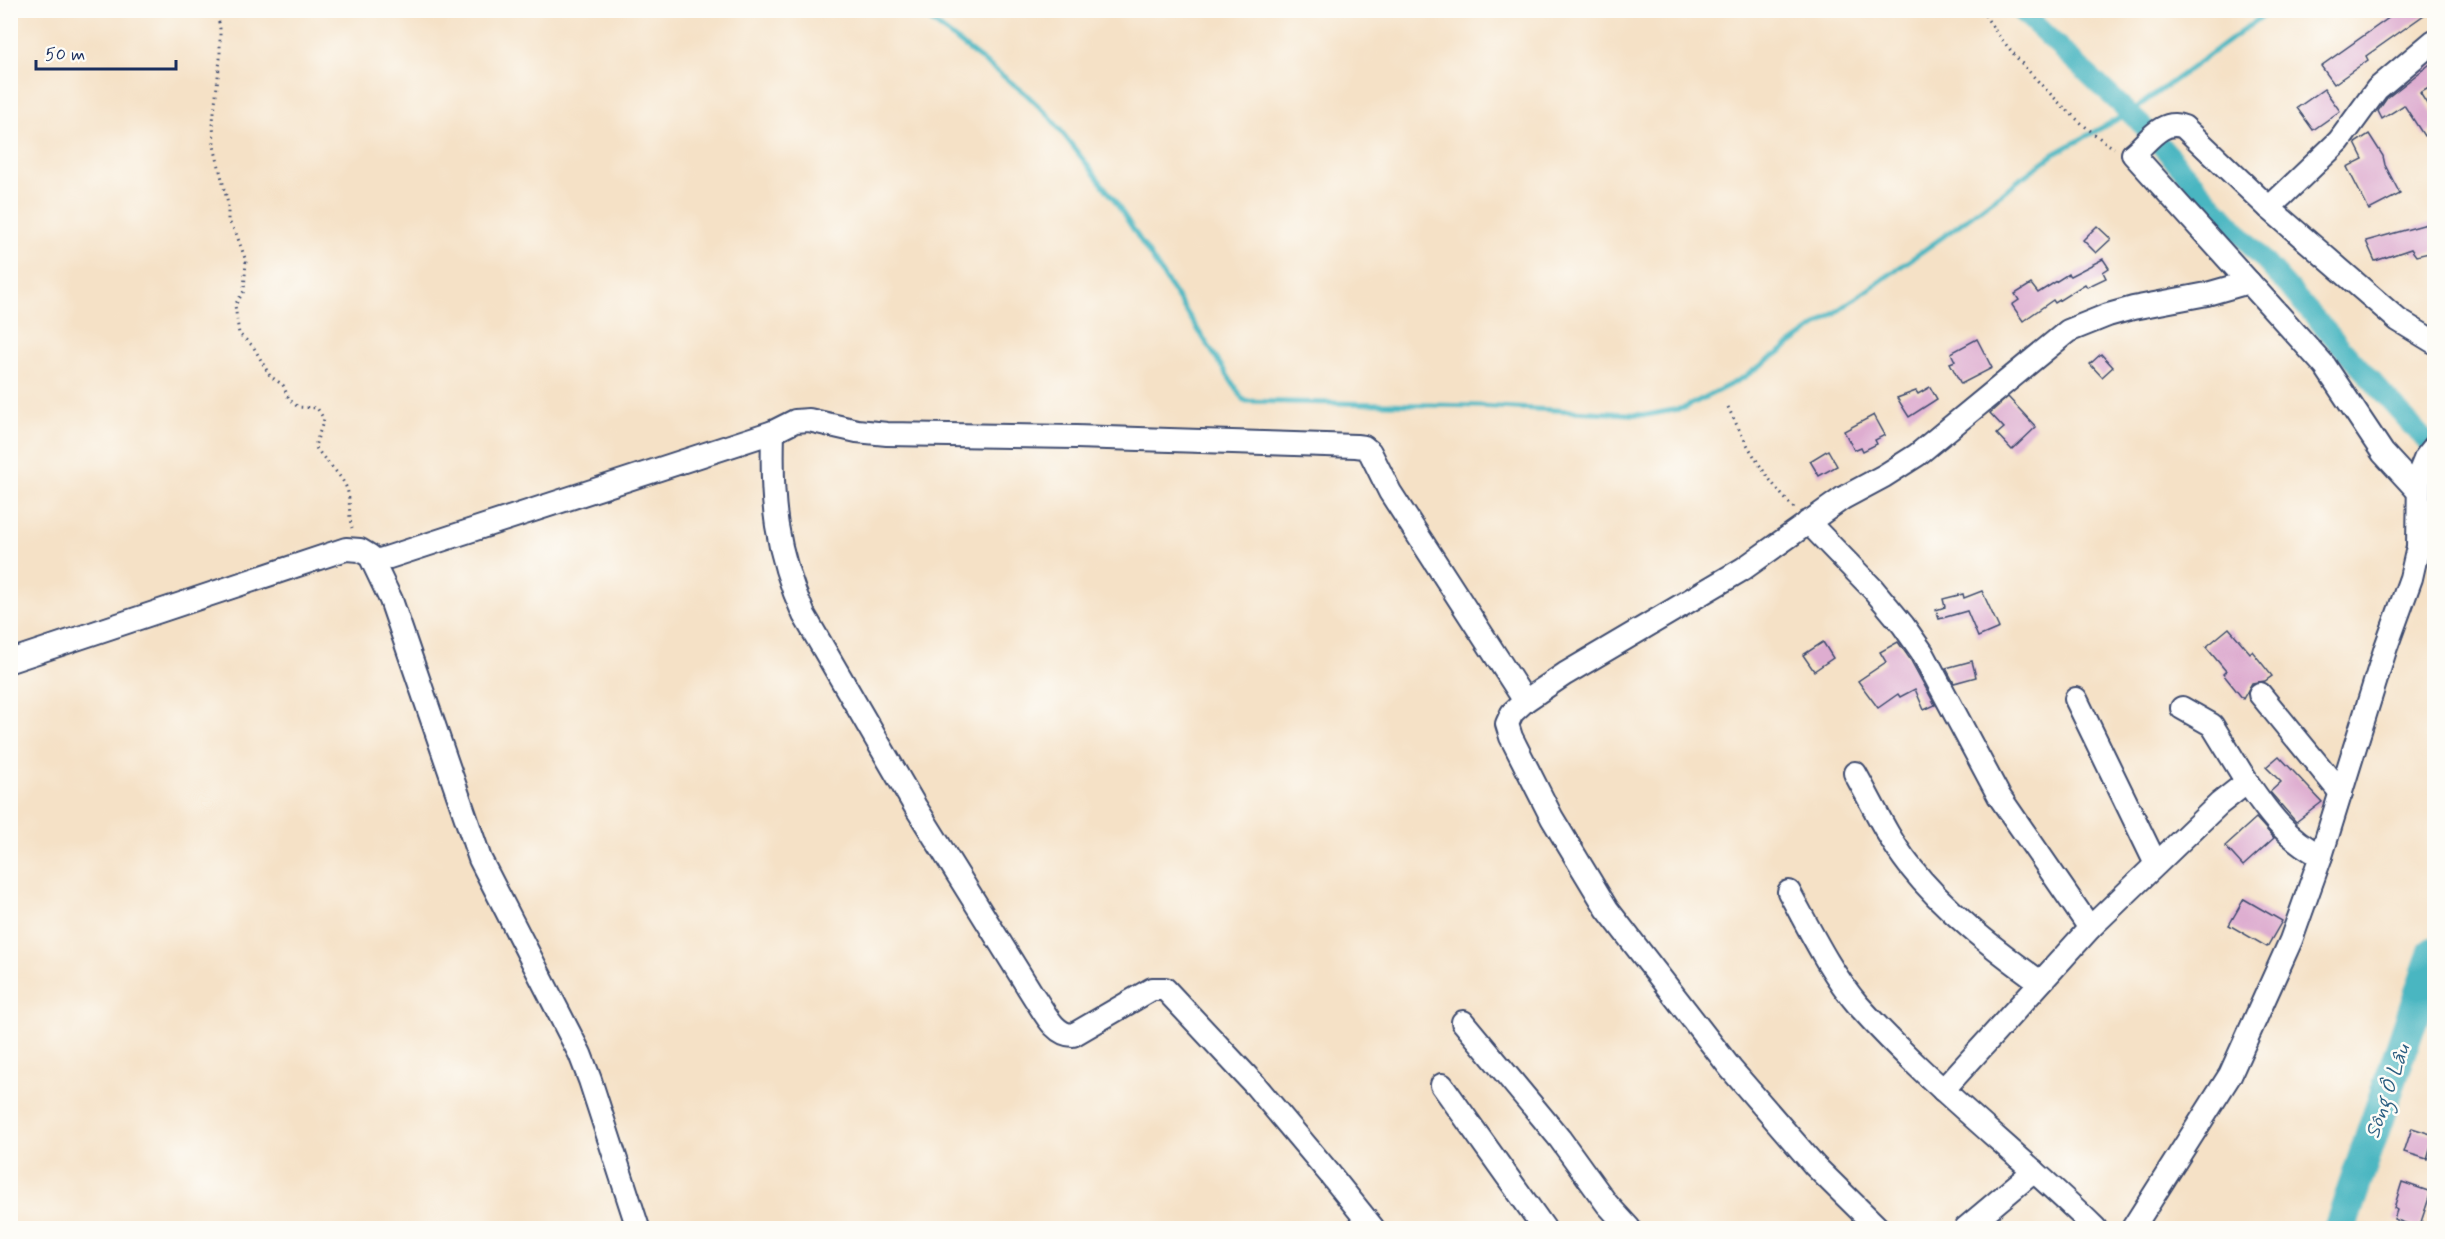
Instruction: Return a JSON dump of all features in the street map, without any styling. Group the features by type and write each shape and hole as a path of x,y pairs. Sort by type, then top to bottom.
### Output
{"street":[{"path":"2269,208 2339,141 2377,89 2434,41"},
{"path":"2418,491 2383,453 2325,366 2249,282 2145,143 2176,123 2184,127 2269,208 2398,320 2434,342"},
{"path":"1878,1228 1815,1166 1731,1069 1607,909 1552,818 1511,737 1507,724 1512,713 1525,700 1594,656 1743,569 1843,498 1917,455 2068,331 2133,308 2207,294 2249,282"},
{"path":"10,661 346,549 367,556 773,432 795,421 809,420 857,431 887,434 1076,436 1364,447 1370,452 1390,492 1525,700"},
{"path":"773,432 772,477 777,538 791,586 804,615 915,806 1055,1028 1067,1035 1073,1035 1152,989 1159,988 1170,993 1281,1116 1373,1228"},
{"path":"2133,1228 2230,1075 2291,940 2321,856 2386,647 2415,563 2419,534 2419,474 2429,454"},
{"path":"1808,522 1873,590 1909,634 1936,675 1999,796 2091,927"},
{"path":"367,556 391,600 480,859 580,1054 638,1228"},
{"path":"2260,694 2340,793"},
{"path":"2076,699 2156,864"},
{"path":"2182,708 2212,725 2270,815 2304,847 2321,856"},
{"path":"1855,773 1896,846 1926,885 1989,943 2040,982"},
{"path":"1943,1090 2091,927 2219,804 2247,782"},
{"path":"1789,892 1817,943 1857,1004 1943,1090 2095,1228"},
{"path":"1463,1022 1560,1139 1607,1204 1629,1228"},
{"path":"1443,1085 1545,1228"},
{"path":"1966,1228 2034,1171"}],"path":[{"path":"218,10 220,59 213,121 214,146 228,204 226,214 246,261 246,285 235,305 239,334 253,346 270,376 283,385 289,399 298,407 317,408 324,419 315,446 322,458 338,474 347,490 348,512 367,556"},
{"path":"1982,10 2005,43 2054,96 2112,148 2145,143"},
{"path":"1728,407 1742,437 1768,478 1808,522"}],"building":[{"path":"2400,10 2431,10 2366,56 2368,60 2334,84 2321,66"},
{"path":"2434,61 2434,85 2420,93 2434,115 2434,129 2424,136 2404,105 2382,119 2378,111 2387,98"},
{"path":"2324,89 2340,111 2313,130 2297,108"},
{"path":"2369,134 2383,156 2385,165 2400,194 2369,210 2347,167 2363,159 2355,143"},
{"path":"2434,222 2434,252 2416,256 2411,249 2375,261 2366,241"},
{"path":"2097,226 2111,239 2096,253 2083,240"},
{"path":"2103,259 2109,268 2103,272 2106,278 2087,287 2085,284 2055,303 2053,300 2023,321 2012,305 2019,300 2015,294 2031,284 2038,293 2068,274 2070,276"},
{"path":"1977,339 1992,368 1961,384 1950,363 1955,361 1951,353"},
{"path":"2101,354 2113,367 2102,377 2090,364"},
{"path":"1930,387 1937,399 1909,417 1897,398 1916,391 1918,394"},
{"path":"2008,397 2036,427 2012,450 1997,434 2004,428 1990,413"},
{"path":"1874,415 1885,435 1875,440 1877,444 1863,451 1861,447 1854,450 1844,431"},
{"path":"1828,450 1837,466 1819,476 1810,461"},
{"path":"1982,591 1999,628 1978,637 1967,611 1939,619 1936,610 1945,607 1943,599 1963,594 1964,598"},
{"path":"2229,628 2272,676 2265,681 2252,683 2243,699 2223,674 2226,671 2206,647"},
{"path":"1823,642 1833,658 1814,671 1803,655"},
{"path":"1898,642 1935,705 1924,710 1915,689 1900,697 1898,694 1878,708 1858,681 1886,662 1880,652"},
{"path":"1972,661 1976,677 1954,683 1946,668"},
{"path":"2279,756 2322,802 2296,822 2270,792 2281,782 2266,767"},
{"path":"2256,818 2274,838 2243,866 2225,846"},
{"path":"2244,899 2282,921 2267,947 2229,925"},
{"path":"2412,1128 2434,1135 2427,1159 2404,1152"},
{"path":"2402,1182 2431,1192 2419,1228 2394,1219 2397,1210 2394,1208"}],"waterway":[{"path":"917,10 1025,93 1050,117 1113,198 1244,401 1478,406 1647,415 1684,408 1743,378 1944,236 2054,154 2132,111 2271,10"},
{"path":"2020,10 2143,126 2434,450"},
{"name":"Sông Ô Lâu","path":"2340,1228 2434,953"}]}
